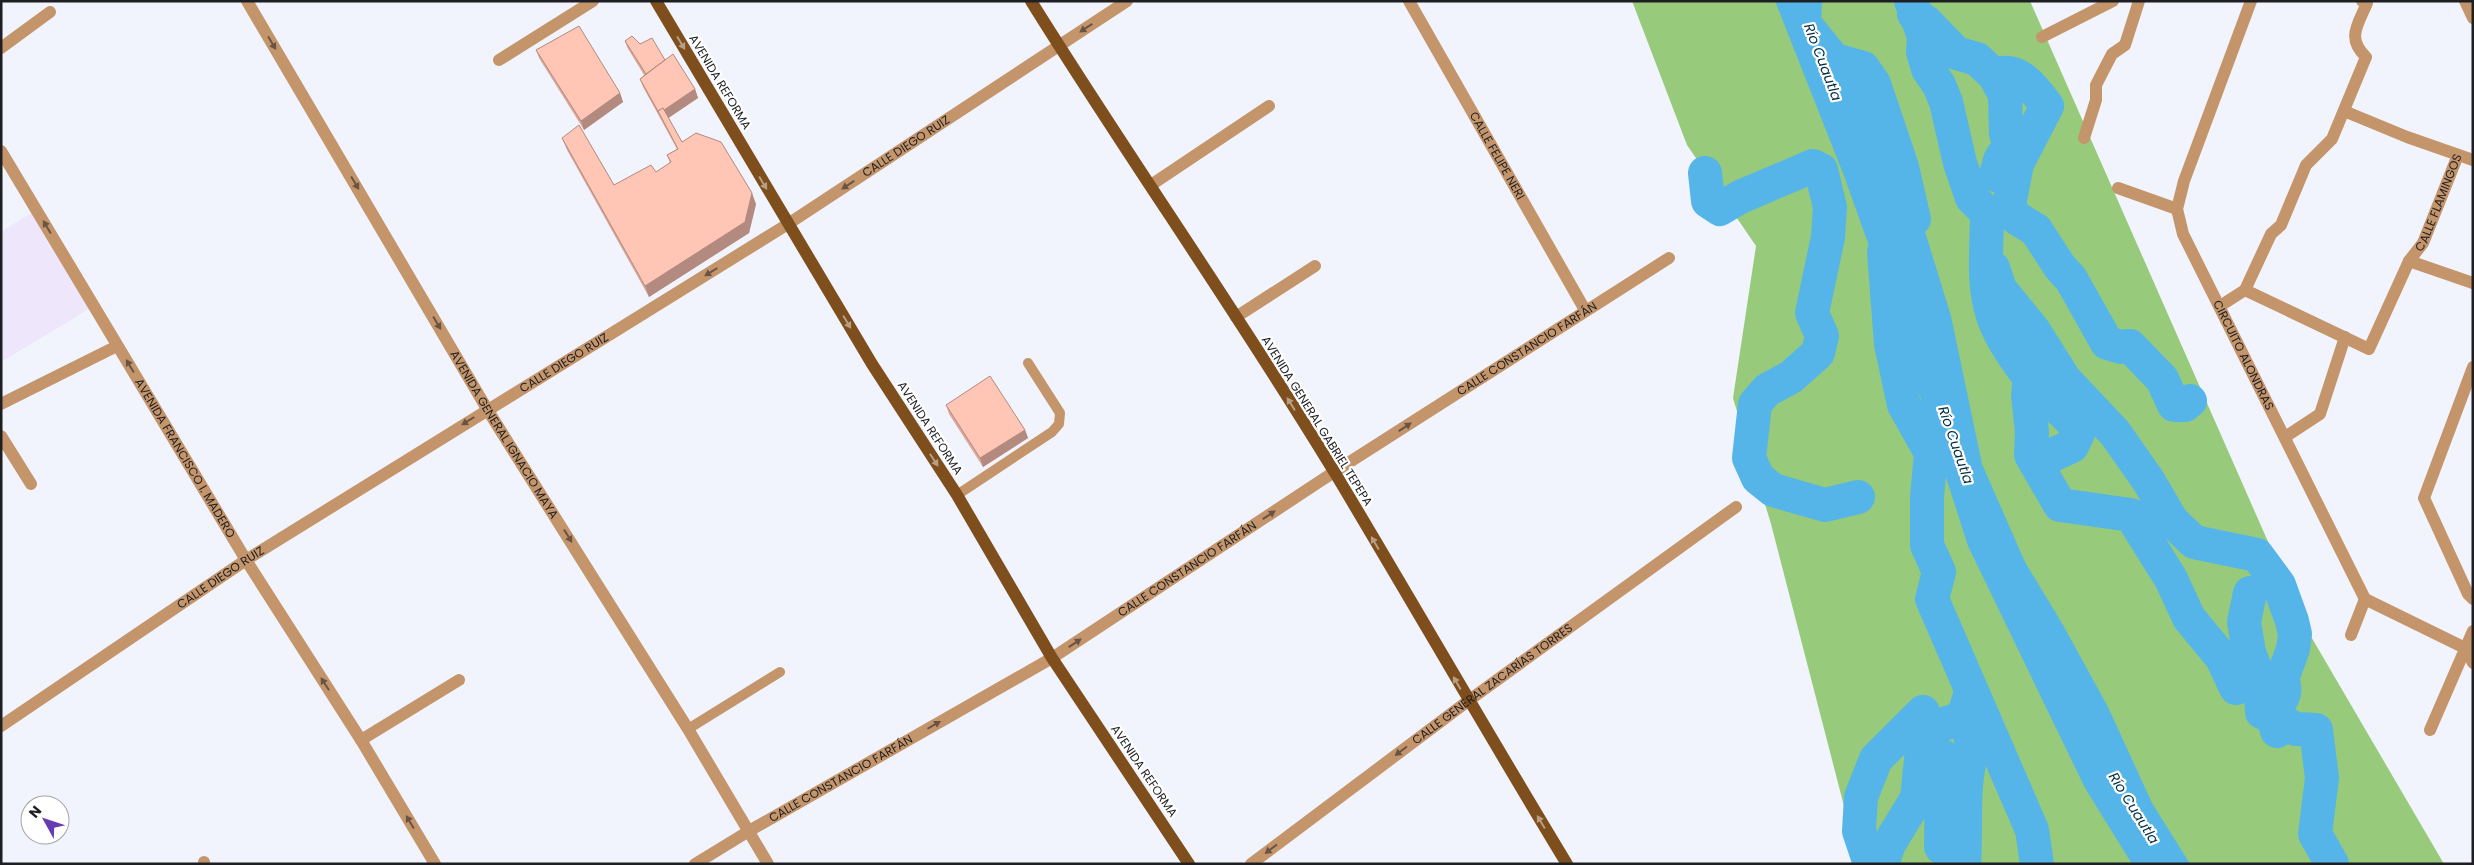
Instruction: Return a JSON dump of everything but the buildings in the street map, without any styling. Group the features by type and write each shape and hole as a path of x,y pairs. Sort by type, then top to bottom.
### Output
{"main road":[{"name":"AVENIDA REFORMA","path":"656,1 872,364 957,495 1052,658 1189,864"},
{"name":"AVENIDA GENERAL GABRIEL TEPEPA","path":"1031,1 1334,472 1468,701 1567,864"}],"street":[{"name":"AVENIDA GENERAL IGNACIO MAYA","path":"247,1 488,409 688,729 768,864"},
{"path":"499,60 593,1"},
{"name":"CALLE DIEGO RUIZ","path":"1,726 246,560 788,224 1127,1"},
{"name":"CALLE FELIPE NERI","path":"1409,1 1585,310"},
{"path":"2042,37 2112,1"},
{"path":"2084,138 2096,100 2096,85 2112,54 2125,45 2139,1"},
{"name":"CIRCUITO ALONDRAS","path":"2251,1 2184,181 2177,209 2183,234 2365,599"},
{"path":"2220,306 2245,290 2271,234 2281,225 2306,165 2332,138 2366,57 2356,48 2354,34 2367,3 2362,1"},
{"path":"2466,1 2473,18"},
{"path":"1,48 50,12"},
{"path":"1151,185 1269,106"},
{"path":"2344,111 2407,137 2458,155"},
{"name":"AVENIDA FRANCISCO I. MADERO","path":"1,151 246,560 361,740 435,864"},
{"name":"CALLE FLAMINGOS","path":"2345,337 2369,348 2409,261 2423,243 2458,155 2473,160"},
{"path":"2118,188 2177,209"},
{"name":"CALLE CONSTANCIO FARFÁN","path":"696,864 749,831 1052,658 1334,472 1669,258"},
{"path":"2409,261 2473,283"},
{"path":"1236,317 1315,266"},
{"path":"2245,290 2345,337 2320,414 2285,437"},
{"path":"1,404 118,346"},
{"path":"2473,367 2424,498 2468,594 2473,599"},
{"path":"1,436 31,484"},
{"name":"CALLE GENERAL ZACARÍAS TORRES","path":"1251,864 1468,701 1736,507"},
{"path":"2352,635 2365,599 2465,648 2473,663"},
{"path":"2430,730 2473,631"},
{"path":"361,740 459,680"}],"lane":[{"path":"957,495 1052,432 1059,424 1060,413 1028,363"},
{"path":"688,729 780,672"}],"shaded area":[{"path":"36,210 94,306 1,362 1,232"}],"green space":[{"path":"1632,1 2030,1 2306,628 2444,864 1859,864 1771,524 1733,398 1756,246 1687,145"}],"water":[{"name":"Río Cuautla","path":"1775,1 1811,1 1821,26 1851,72 1911,186 1951,316 1982,464 2025,562 2063,625 2108,707 2152,803 2190,864 2132,864 2085,788 1968,546 1894,316 1844,176"}],"waterway":[{"name":"Río Cuautla","path":"1805,1 1804,23 1834,60 1863,68 1874,84 1902,167 1914,219"},
{"path":"1911,1 1924,36 1923,52 1928,69 1939,85 1946,102 1960,163 1972,198 1987,213 1987,291 1993,316 2004,341 2030,378 2028,395 2032,432 2031,455 2060,505 2131,515 2171,579 2189,618 2222,658 2236,688"},
{"path":"1914,14 1926,22 1956,53 1977,59 1995,76 2005,95 2006,134 2010,144 2000,160 1996,175"},
{"path":"1995,76 2011,73 2025,80 2047,106 2017,164 2009,205 2015,217 2036,230 2060,267 2071,279 2107,343 2121,347 2130,346 2162,379 2174,405 2185,405 2190,401"},
{"path":"1705,173 1708,201 1720,209 1740,197 1813,166 1821,170 1830,207 1828,237 1812,313 1822,336 1818,353 1791,377 1767,390 1755,404 1749,458 1758,478 1773,490 1825,505 1858,497"},
{"path":"1884,252 1891,344 1904,405 1931,453 1927,497 1927,545 1939,572 1932,599 2032,830 2037,864"},
{"path":"1993,268 2000,289 2034,331 2065,380 2115,433 2148,480 2172,521 2194,542 2257,555 2279,585 2295,634 2293,649 2282,679 2284,685 2283,695 2275,713 2274,720 2277,731"},
{"path":"2027,364 2038,388 2080,429 2072,446 2050,456 2040,469"},
{"path":"2250,593 2244,622 2249,652 2260,682 2262,712 2296,729 2316,730 2322,778 2315,834 2332,864"},
{"path":"1882,864 1889,844 1917,798 1924,730 1963,718 1971,692"},
{"path":"1870,864 1859,831 1861,797 1876,759 1923,712"},
{"path":"1963,718 1967,725 1971,742 1965,796 1964,864"},
{"path":"1941,847 1942,756"}]}
